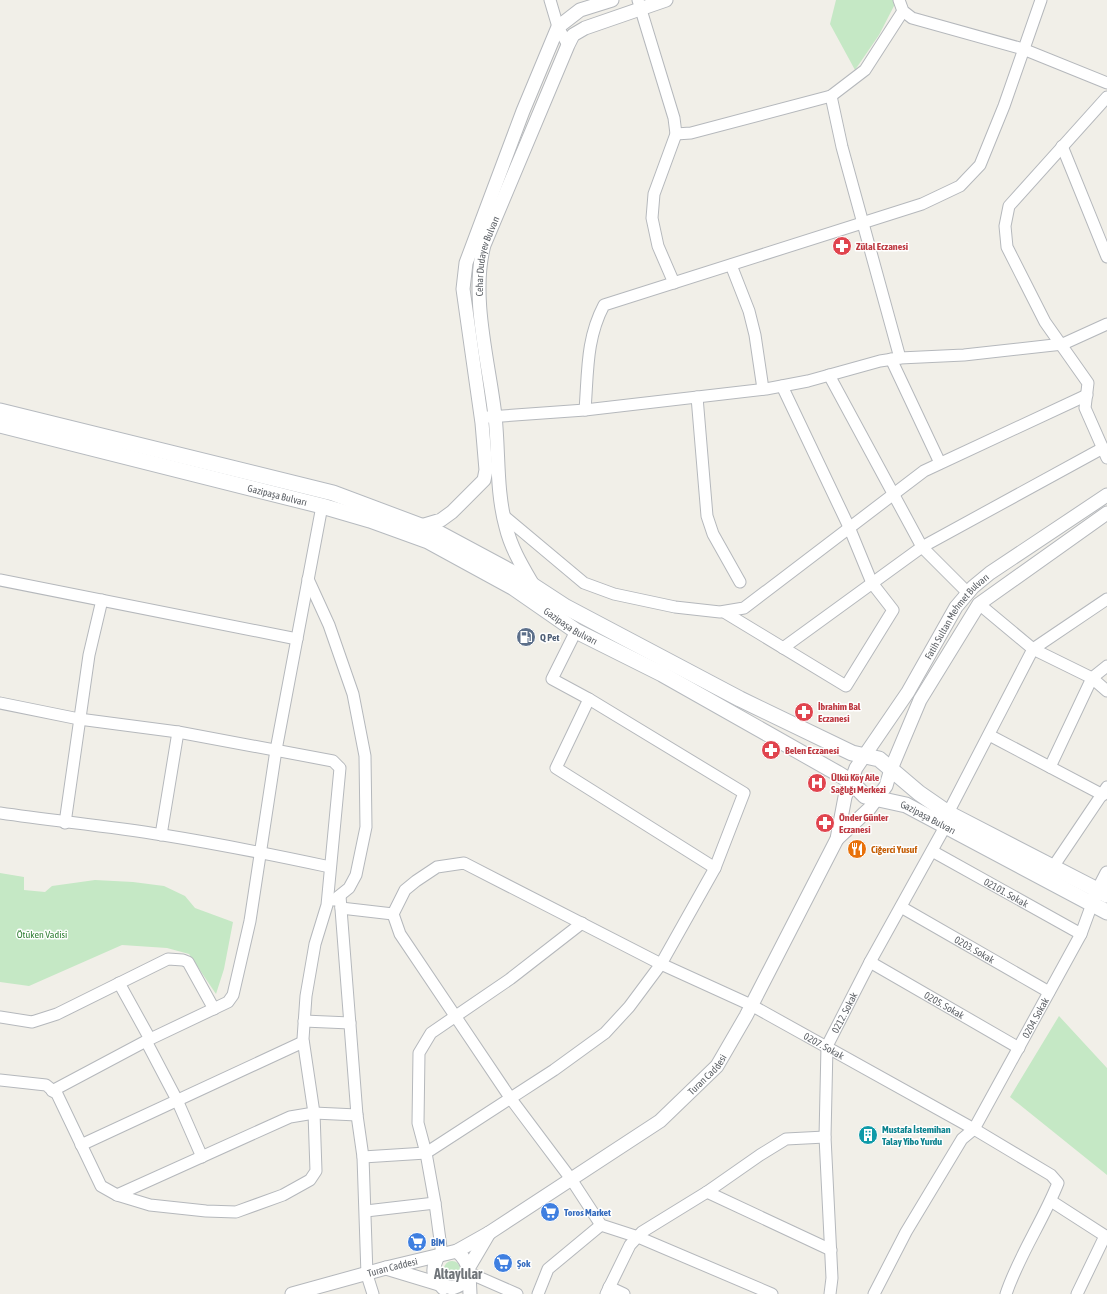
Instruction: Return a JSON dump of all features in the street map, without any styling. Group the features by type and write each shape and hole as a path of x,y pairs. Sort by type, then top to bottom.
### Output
{"main road":[{"name":"Gazipaşa Bulvarı","path":"0,410 333,493 437,532 533,585 566,606 733,695 852,753 879,759 947,819 1107,912"},
{"name":"Gazipaşa Bulvarı","path":"0,425 322,506 370,520 428,541 514,588 576,631 662,674 850,781 865,796 906,805 947,819 1053,867 1102,893"}],"street":[{"path":"550,0 558,27 568,45"},
{"name":"Cehar Dudayev Bulvarı","path":"421,526 441,520 472,494 484,480 486,470 481,418 463,289 466,263 523,111 558,27 580,10 612,0"},
{"name":"Cehar Dudayev Bulvarı","path":"533,585 517,557 506,527 504,516 495,417 479,294 480,263 484,245 573,35 585,28 639,4 666,0"},
{"path":"899,0 903,11 912,18 1023,49 1107,83"},
{"path":"586,410 590,342 595,321 604,304 863,224 922,204 960,186 980,165 1004,106 1041,0"},
{"path":"639,4 674,118 676,134 654,194 652,218 658,246 674,283"},
{"path":"676,134 691,133 831,96 865,70 903,11"},
{"path":"831,96 834,116 863,224 895,358 940,464"},
{"path":"783,648 922,547 1105,453 1085,408 1088,383 1063,344 1045,322 1007,247 1005,226 1009,206 1107,97"},
{"path":"1062,146 1107,257"},
{"path":"731,265 749,311 755,335 763,389"},
{"path":"481,418 586,410 763,389 829,375 895,358 964,355 1063,344 1107,324"},
{"path":"829,375 922,547 968,592"},
{"path":"724,612 846,686 893,610 872,583 849,527 782,386"},
{"path":"504,516 584,583 614,594 675,608 724,612 744,608 924,471 1087,395"},
{"path":"697,397 707,516 713,534 740,582"},
{"name":"Fatih Sultan Mehmet Bulvarı","path":"837,839 845,797 856,768 908,692 956,607 968,592 990,573 1107,495"},
{"path":"52,1091 148,1040 228,1002 232,995 250,921 276,750 322,506"},
{"name":"Fatih Sultan Mehmet Bulvarı","path":"837,839 869,809 886,786 891,769 920,700 978,604 1107,513"},
{"path":"308,579 329,625 353,694 365,756 366,827 356,875 349,888 328,905"},
{"path":"0,580 297,638"},
{"path":"1032,649 1107,599"},
{"path":"65,823 89,655 102,600"},
{"path":"978,604 1032,649 1092,678 1107,691"},
{"path":"363,1157 426,1153 554,1070 605,1032 629,1008 661,964 715,868 744,793 589,699 552,680 576,631"},
{"name":"0212. Sokak","path":"830,1294 832,1278 824,1137 827,1046 870,962 932,851 1032,649"},
{"path":"1050,767 1092,678 1107,666"},
{"path":"589,699 556,768 715,868"},
{"path":"0,704 79,720 178,732 276,750 333,761 340,768 330,867 328,905 315,944 306,996 304,1021 303,1042 314,1114 316,1171 310,1180 283,1195 236,1212 206,1211 150,1205 117,1195 101,1186 57,1094 46,1085 0,1080"},
{"path":"161,835 178,732"},
{"path":"989,735 1050,767 1105,791 1053,867"},
{"path":"0,813 161,835 260,852 330,867"},
{"name":"Turan Caddesi","path":"296,1293 386,1268 457,1252 489,1233 660,1121 717,1066 752,1005 837,839"},
{"name":"02101. Sokak","path":"932,851 1082,934"},
{"name":"0207. Sokak","path":"393,914 405,890 416,881 437,867 464,863 661,964 752,1005 974,1129 1051,1175 1058,1183 1050,1201"},
{"path":"1092,904 1102,893 1107,873"},
{"path":"340,896 357,1115 363,1157 367,1274 373,1294"},
{"name":"0204. Sokak","path":"874,1294 906,1232 962,1139 974,1129 1082,934 1092,904"},
{"name":"0203. Sokak","path":"901,907 1050,992"},
{"path":"341,908 393,914 400,934 454,1016 511,1098 571,1179 601,1225 638,1237 772,1294"},
{"path":"445,1289 434,1275 433,1269 440,1256 435,1203 426,1153 418,1123 419,1053 431,1033 510,979 582,923"},
{"path":"0,1017 32,1022 57,1014 168,959 188,962 214,1009"},
{"name":"0205. Sokak","path":"870,962 1019,1048"},
{"path":"119,983 177,1100 202,1157"},
{"path":"304,1021 350,1023"},
{"path":"81,1144 303,1042"},
{"path":"117,1195 290,1117 314,1114 357,1115"},
{"path":"624,1294 608,1290 630,1245 642,1232 707,1192 786,1139 824,1137"},
{"path":"707,1192 830,1250"},
{"path":"1006,1294 1012,1275 1050,1201 1106,1236 1077,1294"},
{"path":"366,1212 435,1203"},
{"path":"538,1294 548,1269 601,1225"},
{"name":"Turan Caddesi","path":"469,1270 489,1233"},
{"path":"457,1252 467,1261 470,1294"},
{"path":"386,1268 445,1289 464,1283 469,1270"},
{"path":"469,1270 517,1294"}],"green space":[{"path":"836,0 894,0 895,4 879,35 855,70 830,24"},
{"name":"Ötüken Vadisi","path":"0,873 24,877 24,890 45,892 52,886 95,880 133,882 164,886 185,896 195,908 233,922 224,969 216,994 189,954 167,948 122,945 29,986 0,982"},
{"path":"1059,1016 1107,1068 1107,1175 1010,1097"},
{"path":"452,1261 458,1263 460,1269 458,1275 452,1277 446,1275 444,1269 446,1263"}],"place":[{"name":"Zülal Eczanesi","path":"842,246"},
{"name":"Q Pet","path":"526,637"},
{"name":"İbrahim Bal Eczanesi","path":"804,712"},
{"name":"Belen Eczanesi","path":"771,750"},
{"name":"Ülkü Köy Aile Sağlığı Merkezi","path":"817,783"},
{"name":"Önder Günler Eczanesi","path":"825,823"},
{"name":"Ciğerci Yusuf","path":"857,849"},
{"name":"Mustafa İstemihan Talay Yibo Yurdu","path":"868,1135"},
{"name":"Toros Market","path":"550,1212"},
{"name":"BİM","path":"417,1242"},
{"name":"Şok","path":"503,1263"}],"district":[{"name":"Altaylılar","path":"458,1274"}]}
